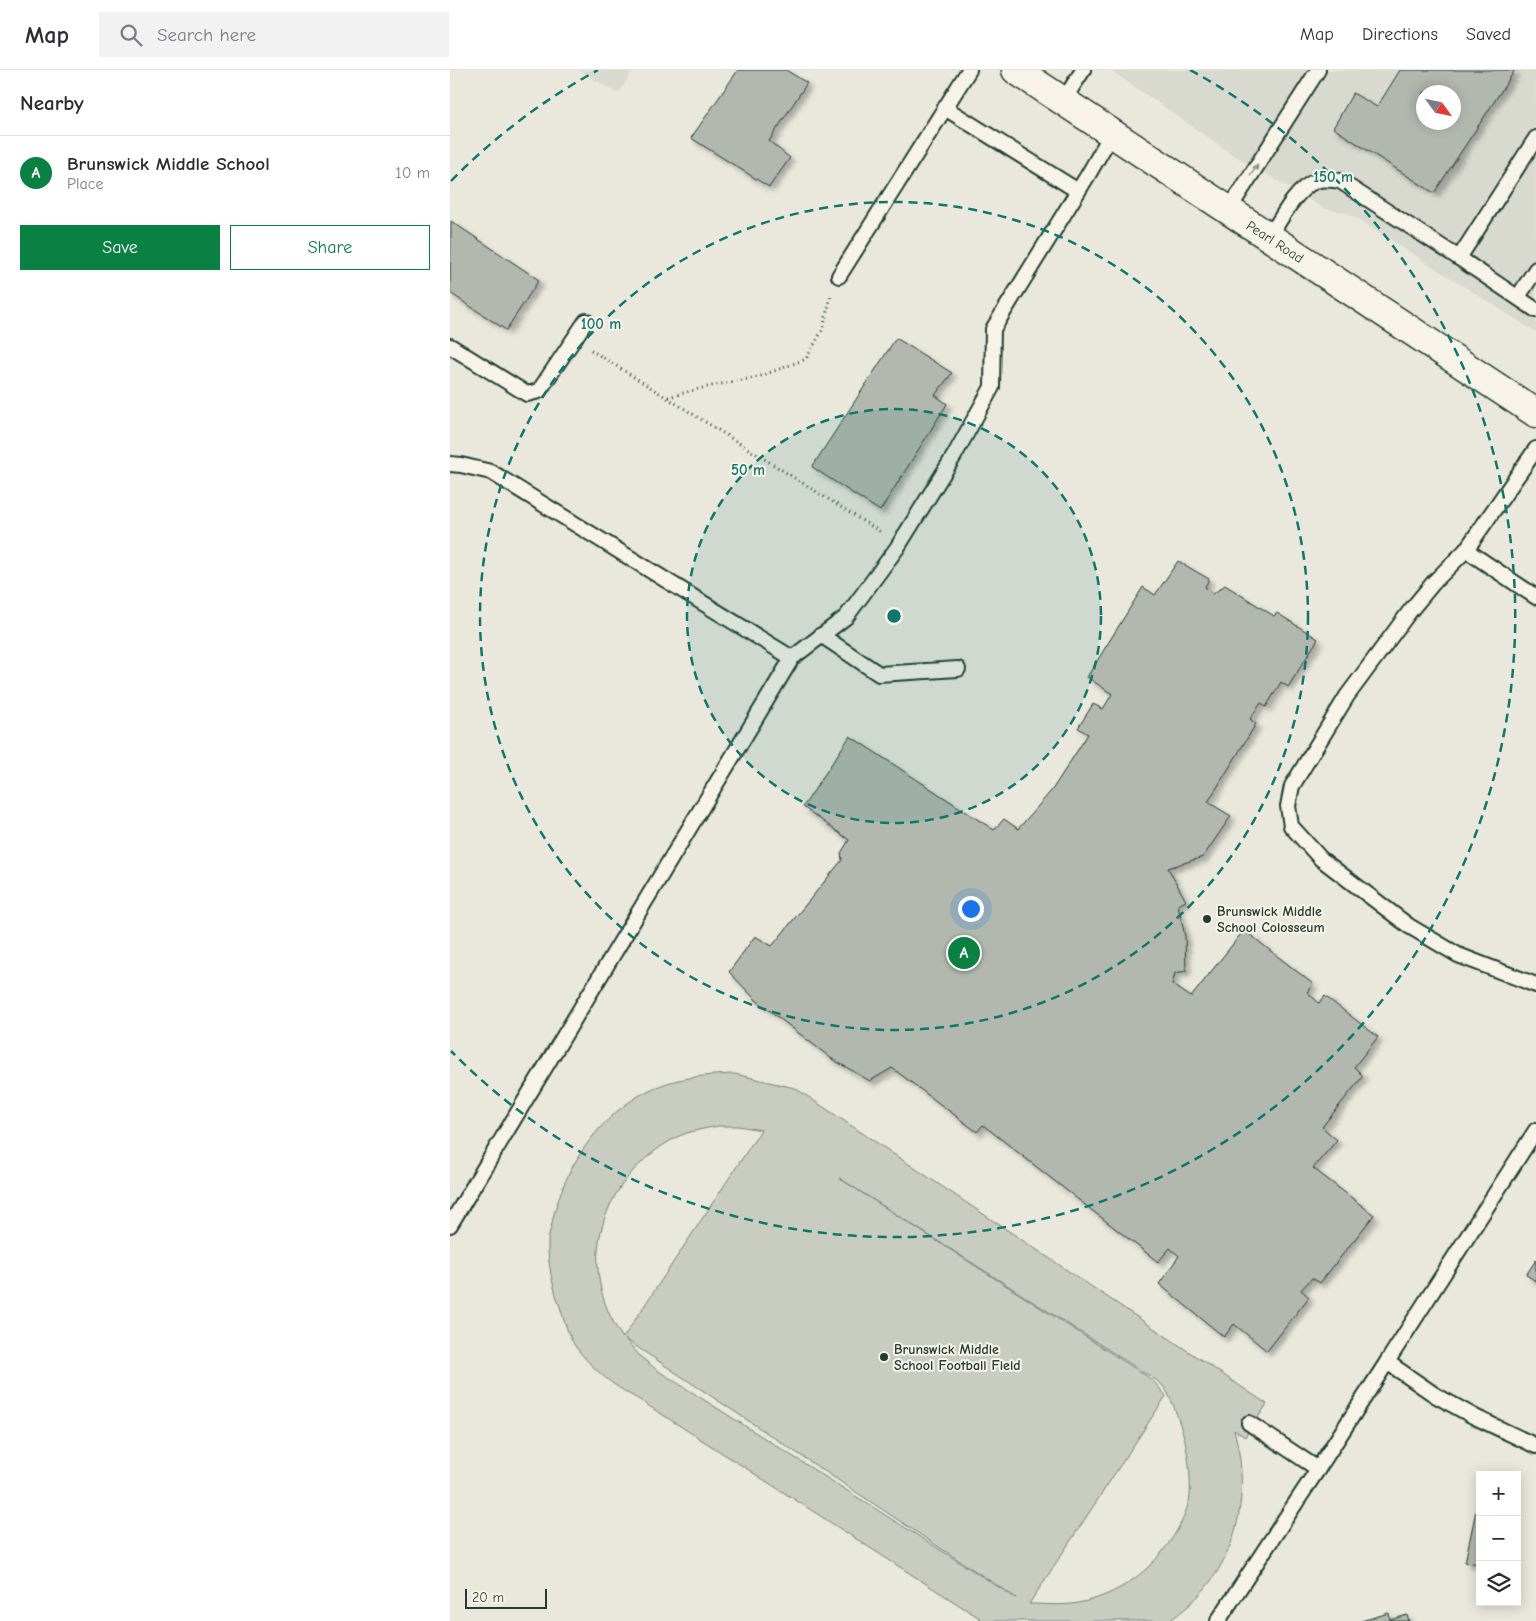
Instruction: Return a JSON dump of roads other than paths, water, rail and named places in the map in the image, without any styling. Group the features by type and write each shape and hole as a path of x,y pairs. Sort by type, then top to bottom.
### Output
{"main road":[{"name":"Pearl Road","path":"1016,70 1536,413"}],"lane":[{"path":"838,276 969,70"},
{"path":"1063,100 1083,70"},
{"path":"1228,211 1318,70"},
{"path":"945,108 1078,190"},
{"path":"450,1225 792,658 846,617 899,544 954,456 992,386 992,329 1112,133"},
{"path":"1459,258 1536,138"},
{"path":"1269,238 1294,198 1314,181 1327,179 1340,181 1536,310"},
{"path":"1518,297 1536,269"},
{"path":"450,346 527,394 539,391 586,321"},
{"path":"1536,449 1466,550 1434,582 1410,610 1347,696 1292,786 1288,806 1291,826 1321,859 1409,926 1458,955 1536,985"},
{"path":"450,464 491,472 792,658"},
{"path":"1466,550 1536,597"},
{"path":"821,635 878,674 958,669"},
{"path":"1218,1621 1536,1130"},
{"path":"1387,1362 1435,1395 1475,1417 1536,1446"},
{"path":"1249,1423 1318,1469"}],"place":[{"name":"Brunswick Middle School Colosseum","path":"1207,919"},
{"name":"Brunswick Middle School","path":"964,953"},
{"name":"Brunswick Middle School Football Field","path":"884,1357"}]}
